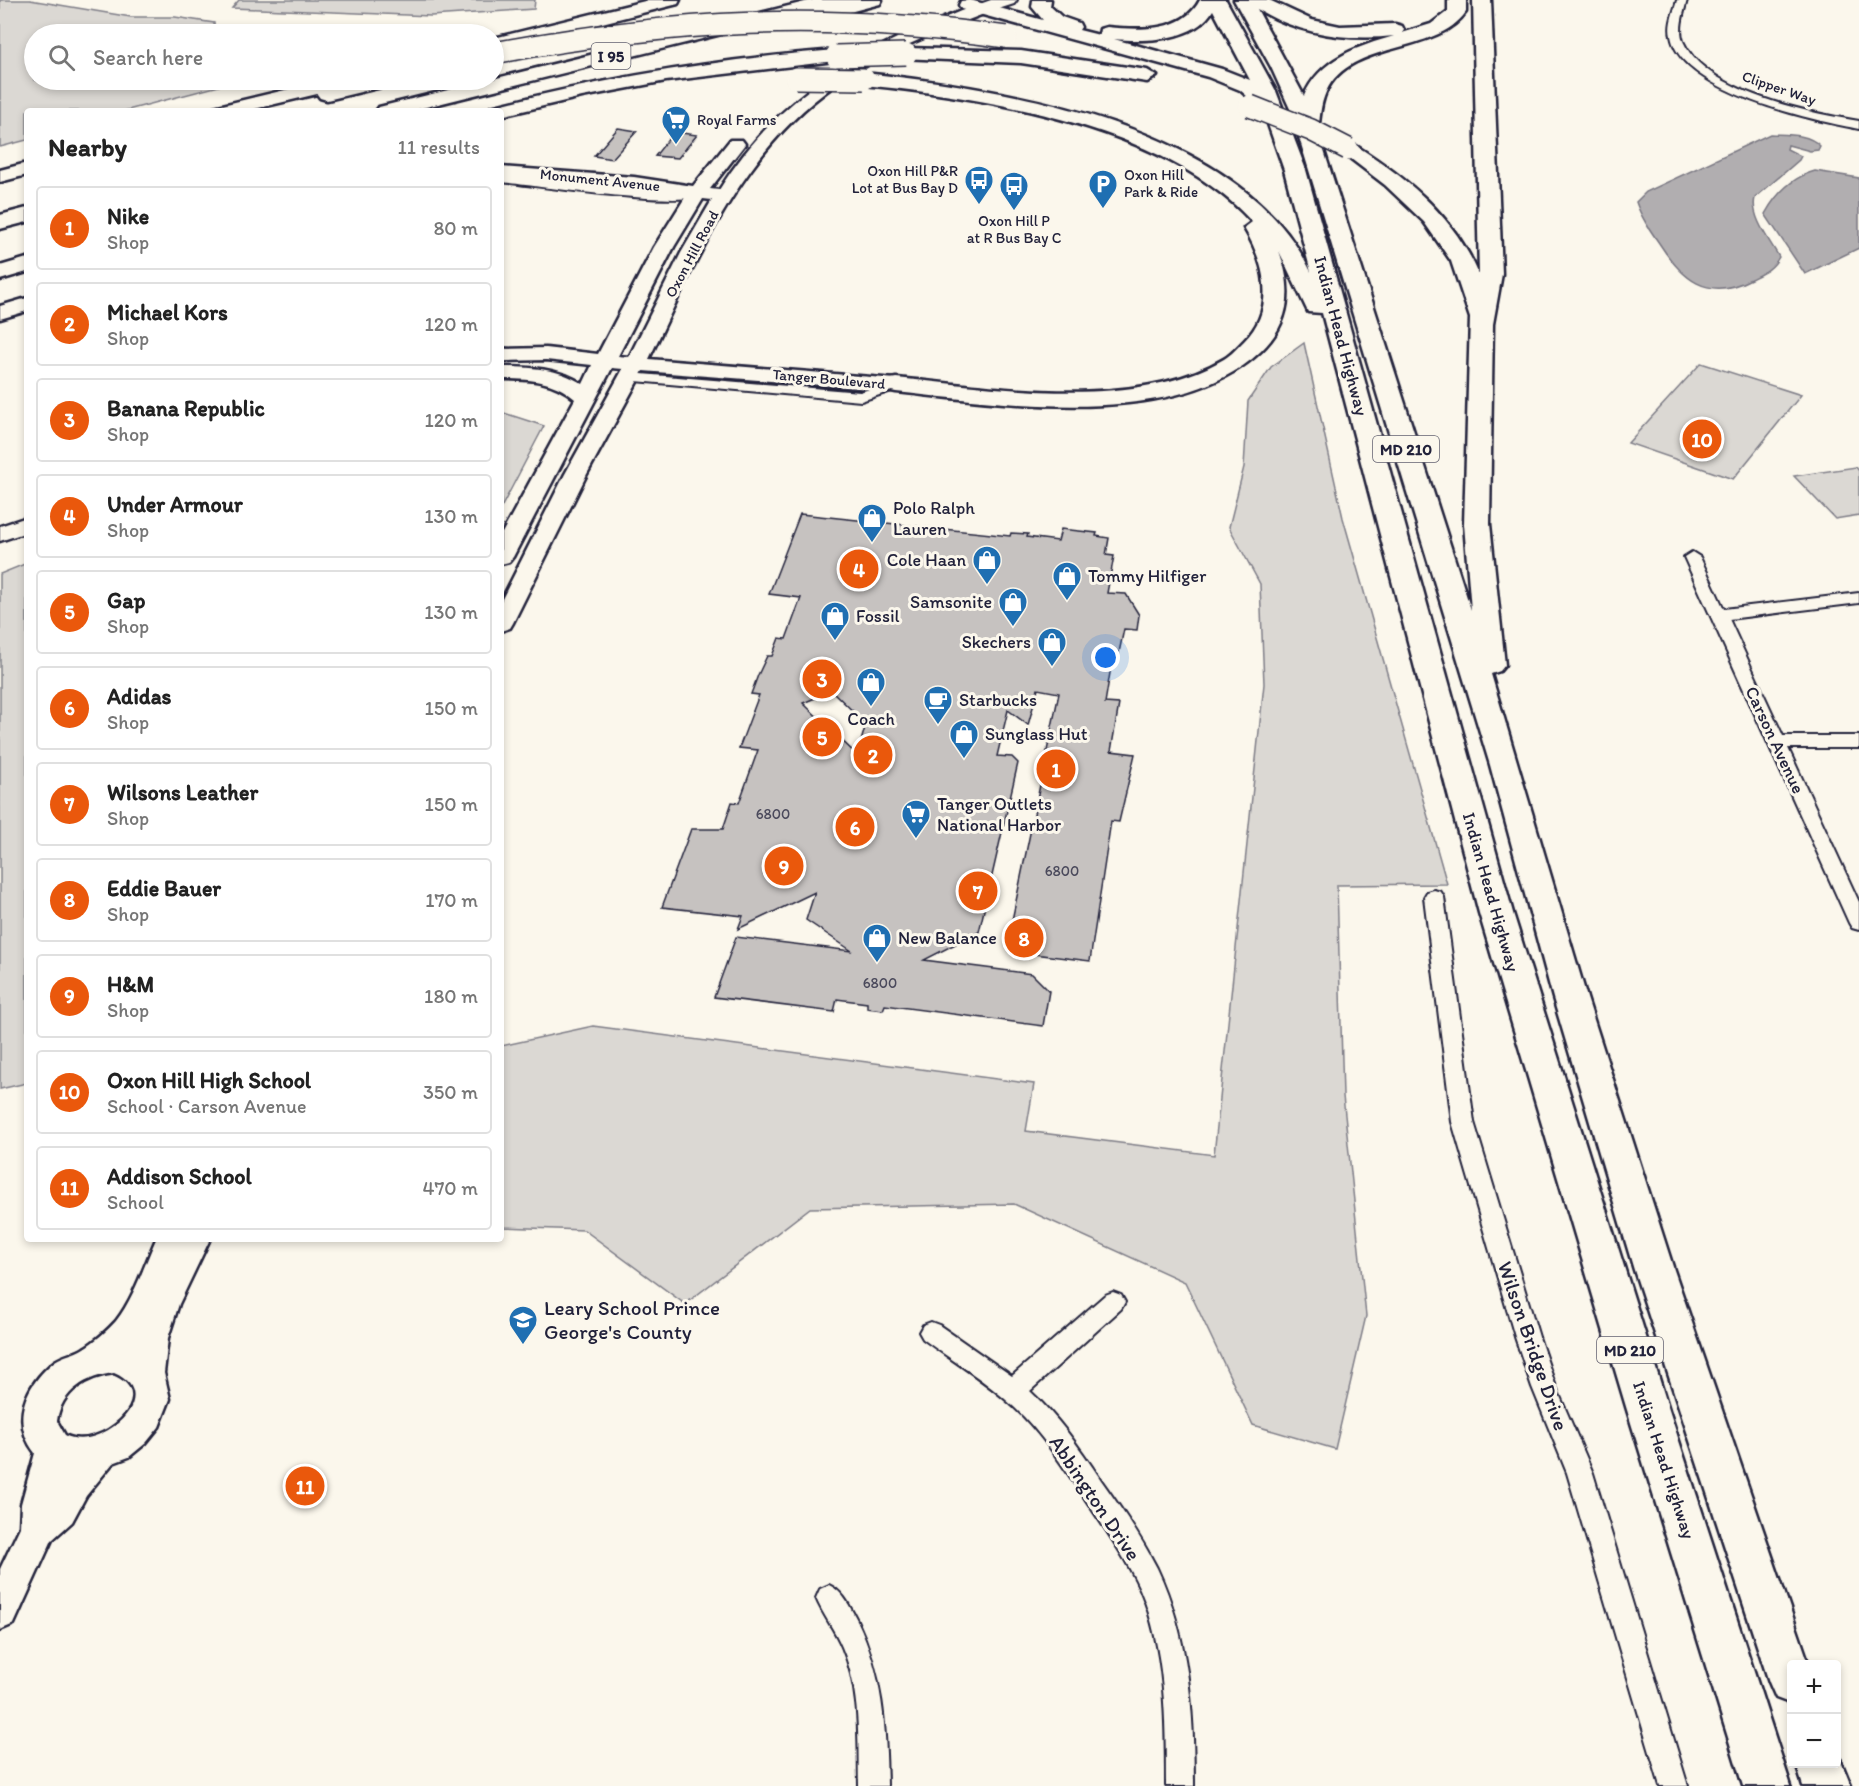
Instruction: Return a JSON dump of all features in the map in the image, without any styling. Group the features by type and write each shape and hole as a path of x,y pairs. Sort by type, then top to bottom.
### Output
{"highway":[{"name":"I 95","path":"504,42 671,0"},
{"name":"I 95","path":"504,82 836,0"},
{"name":"I 95","path":"440,108 873,0"},
{"path":"1042,0 1041,7 1045,13 1072,27"},
{"path":"976,7 1113,34 1164,31 1199,17 1209,0"},
{"name":"Indian Head Highway","path":"1217,0 1276,111 1295,170 1347,355 1413,611 1496,913 1648,1410 1767,1786"},
{"name":"Indian Head Highway","path":"1243,0 1292,89 1308,134 1505,765 1570,998 1654,1270 1787,1670"},
{"path":"1256,0 1298,22 1316,28 1363,33 1383,32 1419,24 1437,11 1438,0"},
{"path":"1308,134 1311,104 1316,92 1334,70 1365,52 1441,27 1457,12 1457,0"},
{"path":"1482,0 1491,274 1481,324 1477,524 1486,640 1505,765"},
{"name":"I 95","path":"504,60 715,7"},
{"path":"976,7 990,19 1039,27"},
{"path":"976,7 1039,27 1215,73 1247,86 1276,111"},
{"path":"504,51 611,32 744,20 870,21 939,27 1006,37 1083,54 1181,84"},
{"path":"504,110 636,78 740,63 836,56 906,54 1021,57 1107,68 1161,79"},
{"path":"504,123 558,108 642,91 718,82 796,78 864,79 966,90 1073,115 1165,151 1216,181 1244,202 1277,235 1304,273 1413,611"},
{"path":"233,108 308,90"},
{"path":"274,108 358,90"},
{"path":"310,108 370,90"},
{"name":"I 95","path":"398,108 471,90"},
{"path":"1222,97 1311,130 1348,149 1401,186 1439,224 1455,246 1476,295 1481,324"},
{"path":"0,166 24,160"},
{"path":"0,176 24,170"},
{"path":"0,186 24,181"},
{"path":"896,385 1071,399 1132,396 1195,381 1241,357 1261,340 1274,322 1277,288 1273,267 1260,236 1216,181"},
{"path":"0,209 24,203"},
{"path":"0,222 24,216"},
{"path":"0,238 24,234"},
{"path":"0,256 24,249"},
{"path":"0,273 24,266"},
{"path":"1820,1768 1827,1786"}],"main road":[{"name":"Oxon Hill Road","path":"504,551 644,282 698,194 723,160 749,131 782,103 827,72 976,7"},
{"name":"Oxon Hill Road","path":"504,618 586,454 633,371 723,196 762,142 814,93 858,65 976,7"},
{"path":"634,183 680,181 709,170 723,160"},
{"name":"Monument Avenue","path":"504,172 634,183 723,196"},
{"path":"0,313 24,305"},
{"name":"Tanger Boulevard","path":"504,361 544,366 602,366 633,371 896,385"},
{"path":"504,362 567,382 585,397"},
{"path":"0,534 24,525"},
{"path":"172,1242 127,1333 95,1360 70,1371 50,1390 39,1412 41,1433 54,1449 77,1455 100,1452 122,1442 140,1426 151,1407 153,1389 147,1372 146,1353 152,1331 192,1242"},
{"path":"95,1360 116,1358 134,1362 147,1372"},
{"path":"0,1611 39,1528 40,1504 54,1449"},
{"path":"39,1528 59,1510 72,1484 100,1452"}],"street":[{"name":"Clipper Way","path":"1682,0 1675,30 1678,43 1703,70 1747,95 1782,108 1859,125"},
{"name":"Monument Avenue","path":"504,178 667,196 698,194"},
{"name":"Carson Avenue","path":"1692,557 1720,615 1736,658 1859,923"},
{"path":"1720,615 1859,598"},
{"path":"1776,742 1859,742"},
{"name":"Wilson Bridge Drive","path":"1434,897 1463,1122 1534,1357 1580,1473 1674,1786"},
{"path":"1013,1391 1113,1302"},
{"name":"Abbington Drive","path":"931,1332 1013,1391 1076,1461 1130,1545 1154,1593 1173,1683 1180,1786"},
{"path":"829,1598 848,1626 861,1657 870,1698 873,1786"}],"shaded area":[{"path":"0,0 30,0 131,17 175,17 214,23 24,24 24,90 204,90 135,108 24,108 24,141 0,147"},
{"path":"239,0 535,0 534,9 431,16 232,8"},
{"path":"1770,134 1803,137 1820,146 1818,150 1810,151 1788,145 1787,149 1801,156 1799,160 1755,198 1755,213 1779,257 1767,270 1735,286 1721,288 1697,283 1677,267 1668,256 1640,213 1636,202 1646,192"},
{"path":"1815,171 1859,178 1859,248 1805,274 1765,214 1786,187 1799,177"},
{"path":"1304,343 1343,518 1447,884 1337,885 1343,1096 1366,1316 1335,1449 1253,1425 1185,1282 1014,1204 810,1208 685,1304 584,1230 504,1227 504,1045 593,1026 1034,1084 1026,1131 1214,1155 1264,684 1260,584 1229,527 1244,467 1248,401 1271,367"},
{"path":"1701,363 1801,395 1733,479 1628,443"},
{"path":"504,413 544,426 504,502"},
{"path":"1856,467 1859,471 1859,515 1835,519 1794,476"},
{"path":"24,564 24,1084 0,1089 0,574"}],"building":[{"path":"618,128 637,131 612,159 594,156"},
{"name":"Royal Farms","path":"674,132 697,135 678,158 655,156"},
{"path":"800,514 1010,536 1011,533 1028,534 1027,537 1058,541 1061,529 1097,533 1096,536 1109,538 1106,555 1114,556 1107,593 1126,594 1139,615 1137,630 1124,629 1117,662 1112,661 1105,703 1119,704 1111,751 1135,754 1119,822 1111,821 1090,961 1026,953 1009,935 1059,693 1038,689 1028,725 1008,710 997,756 1012,757 1018,763 979,932 924,960 1032,974 1049,991 1043,1026 885,1005 883,1010 867,1008 867,1003 837,999 834,1012 714,997 736,937 852,951 806,920 815,892 738,929 743,916 662,907 691,829 723,829 732,802 739,803 758,750 739,748 759,695 751,694 767,656 772,656 779,638 786,639 801,598 769,594","holes":["832,691 866,724 857,755 803,703"]}],"place":[{"name":"Royal Farms","path":"676,146"},
{"name":"Oxon Hill P&R Lot at Bus Bay D","path":"979,206"},
{"name":"Oxon Hill Park & Ride","path":"1103,210"},
{"name":"Oxon Hill P at R Bus Bay C","path":"1014,212"},
{"name":"Oxon Hill High School","path":"1702,439"},
{"name":"Polo Ralph Lauren","path":"872,544"},
{"name":"Under Armour","path":"859,569"},
{"name":"Cole Haan","path":"987,586"},
{"name":"Tommy Hilfiger","path":"1067,602"},
{"name":"Samsonite","path":"1013,628"},
{"name":"Fossil","path":"835,642"},
{"name":"Skechers","path":"1052,668"},
{"name":"Banana Republic","path":"822,679"},
{"name":"Coach","path":"871,708"},
{"name":"Starbucks","path":"938,726"},
{"name":"Gap","path":"822,737"},
{"name":"Michael Kors","path":"873,755"},
{"name":"Sunglass Hut","path":"964,760"},
{"name":"Nike","path":"1056,769"},
{"name":"Adidas","path":"855,827"},
{"name":"Tanger Outlets National Harbor","path":"916,840"},
{"name":"H&M","path":"784,866"},
{"name":"Wilsons Leather","path":"978,891"},
{"name":"Eddie Bauer","path":"1024,938"},
{"name":"New Balance","path":"877,964"},
{"name":"Leary School Prince George's County","path":"523,1346"},
{"name":"Addison School","path":"305,1486"}]}
